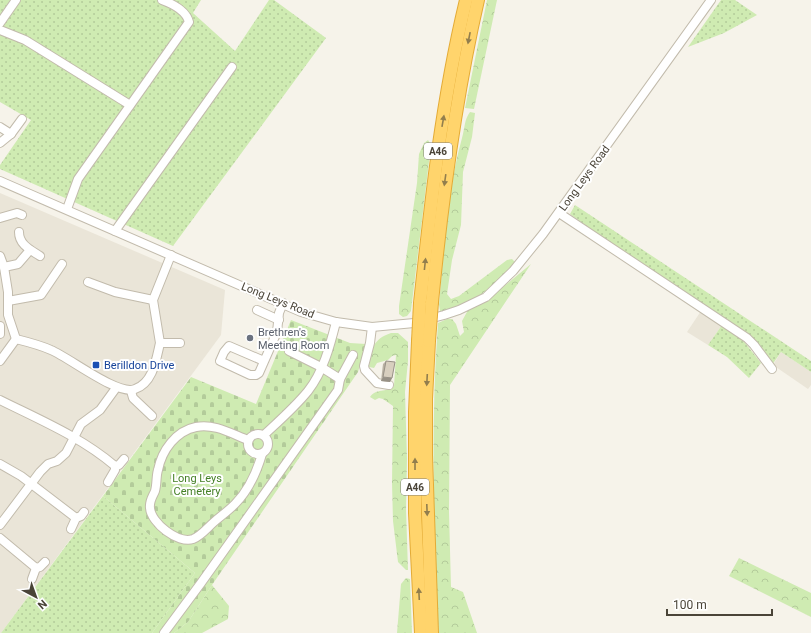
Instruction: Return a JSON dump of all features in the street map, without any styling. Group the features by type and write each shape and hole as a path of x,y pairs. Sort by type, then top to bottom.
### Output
{"highway":[{"name":"A46","path":"421,633 415,513 415,412 424,341 430,214 442,127 466,0"},
{"name":"A46","path":"426,302 452,130 478,0"},
{"name":"A46","path":"424,341 432,633"}],"street":[{"path":"0,23 16,0"},
{"path":"66,210 78,179 189,22 188,17 182,11 171,3 162,0"},
{"name":"Long Leys Road","path":"0,181 301,312 336,322 372,327 414,323 453,312 486,297 504,281 522,261 558,213 711,0"},
{"path":"0,30 25,40 130,105"},
{"path":"115,231 232,67"},
{"path":"0,143 11,134 22,119"},
{"path":"0,127 11,134"},
{"path":"0,218 17,213 22,214"},
{"path":"558,213 747,338 772,369"},
{"path":"19,232 21,242 40,256"},
{"path":"4,268 18,264 30,250"},
{"path":"16,339 52,350 116,388 131,390 141,386 150,378 160,343 153,300 171,255"},
{"path":"0,256 4,268 8,315 16,339"},
{"path":"8,301 41,295 62,264"},
{"path":"88,282 115,292 153,300"},
{"path":"264,361 229,346 224,352 220,361 253,376 259,373 277,332 279,313 283,304"},
{"path":"257,310 279,320"},
{"path":"264,435 298,403 309,390 329,348 336,322"},
{"path":"0,326 0,334"},
{"path":"372,327 370,343 364,366 365,370 377,383 389,385"},
{"path":"0,361 16,339"},
{"path":"160,343 180,343"},
{"path":"289,351 321,367 340,379"},
{"path":"164,633 206,577 338,390 340,379 353,355"},
{"path":"0,525 40,472 48,464 57,461 66,453 81,424 100,410 116,388"},
{"path":"131,390 133,398 152,416"},
{"path":"0,400 74,437 98,452 115,466"},
{"path":"248,440 222,429 210,426 197,426 176,436 162,456 158,469 155,491 151,499 150,508 152,515 159,524 175,537 183,540 193,539 236,503 245,492 262,454 266,451 268,444 264,435"},
{"path":"262,454 256,454 250,451 248,440 254,434 264,435"},
{"path":"115,466 119,465 124,459"},
{"path":"0,464 21,476 76,518"},
{"path":"108,482 115,470 115,466"},
{"path":"71,529 76,518 81,516 84,512"},
{"path":"0,538 36,568"},
{"path":"32,579 36,568 40,567 45,562"}],"shaded area":[{"path":"0,193 225,290 221,335 1,633 0,633"},
{"path":"701,311 722,325 708,345 687,332"},
{"path":"781,352 811,372 811,385 808,389 773,365"}],"green space":[{"path":"0,0 201,0 193,13 235,51 269,0 274,0 326,38 173,246 0,169 0,165 31,120 0,102"},
{"path":"487,0 497,0 474,109 465,108"},
{"path":"721,0 735,0 757,15 724,33 688,47"},
{"path":"470,112 475,113 472,137 463,172 461,225 452,260 447,294 451,299 459,296 507,260 512,259 515,262 483,293 471,301 442,313 439,305 449,200 465,124"},
{"path":"428,140 431,145 411,311 407,316 403,317 399,314 399,306 417,183 419,154 424,143"},
{"path":"575,205 811,361 811,372 781,352 772,365 746,332 596,233 570,214"},
{"path":"531,264 450,385 449,512 451,587 463,592 477,633 439,633 435,577 434,521 434,397 438,323 447,319 452,319 456,324 460,336 464,332 462,321 468,310 491,297"},
{"name":"Long Leys Cemetery","path":"291,320 350,343 366,344 358,372 188,622 174,633 152,633 195,573 103,496 191,377 256,404"},
{"path":"722,325 742,339 761,363 749,378 727,357 708,345"},
{"path":"391,333 398,333 408,342 405,392 408,570 406,570 398,562 393,521 393,406 383,399 379,398 375,400 370,397 375,392 394,386 396,355 392,356 388,360 377,363 374,368 369,367 374,346 380,338"},
{"path":"103,496 195,573 152,633 1,633"},
{"path":"739,558 811,593 811,617 729,576"},
{"path":"406,578 410,579 412,633 397,633 401,584"},
{"path":"212,585 229,606 228,619 202,633 174,633 188,622"}],"building":[{"path":"386,361 395,362 392,378 383,377"}],"place":[{"name":"Brethren's Meeting Room","path":"250,338"},
{"name":"Berilldon Drive","path":"96,365"}]}
